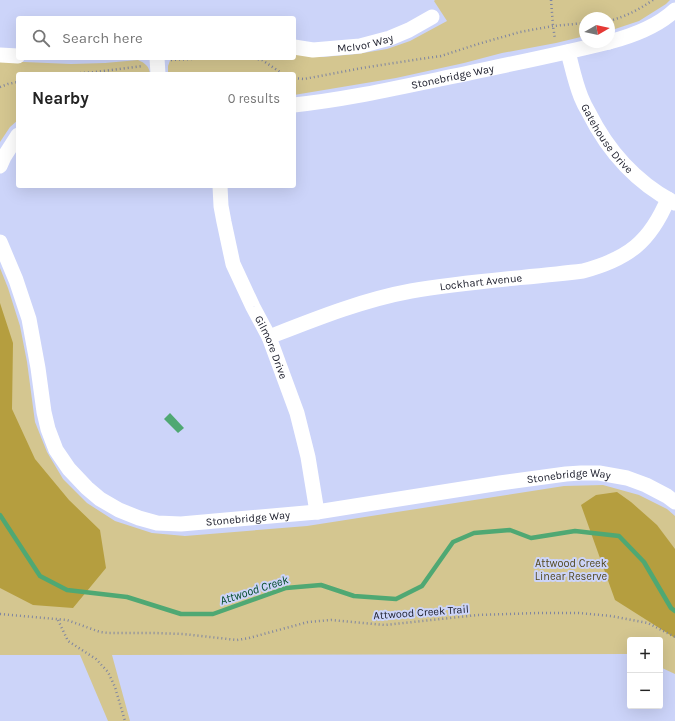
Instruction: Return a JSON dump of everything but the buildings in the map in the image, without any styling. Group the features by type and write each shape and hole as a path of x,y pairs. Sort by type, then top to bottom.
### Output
{"street":[{"name":"Stonebridge Way","path":"615,40 646,29 675,10"},
{"name":"McIvor Way","path":"296,47 313,50 360,46 390,38 409,30 432,17"},
{"name":"Stonebridge Way","path":"296,104 321,102 358,96 584,48"},
{"name":"Gatehouse Drive","path":"568,52 581,97 594,124 608,145 626,167 643,182 672,201"},
{"path":"0,55 16,56"},
{"path":"0,166 16,138"},
{"name":"Gilmore Drive","path":"220,188 221,206 233,264 252,308 269,337 297,413 308,457 317,512"},
{"name":"Lockhart Avenue","path":"269,337 350,307 410,291 450,285 576,272 601,266 621,258 637,246 652,230 672,201"},
{"name":"Stonebridge Way","path":"0,242 16,280 29,319 44,412 48,430 56,450 69,469 87,488 100,500 118,510 157,523 181,524 317,512 493,484 581,473 599,473 627,478 646,485 675,502"}],"path":[{"path":"551,0 552,26"},
{"path":"615,19 641,8 653,0"},
{"path":"296,78 304,79 362,68 441,56 520,32 579,23"},
{"path":"95,72 158,65 173,60"},
{"path":"262,60 280,72"},
{"path":"0,87 16,82"},
{"name":"Attwood Creek Trail","path":"0,614 67,620 100,632 183,634 237,640 250,638 308,622 331,620 385,625 478,615 579,612 648,623 675,637"},
{"path":"58,619 68,641 96,659 108,672 116,687 125,721"}],"green space":[{"path":"435,0 670,0 639,21 615,29 615,12 579,12 579,37 502,53 396,78 296,95 296,72 168,72 170,60 296,60 296,54 323,57 357,54 387,49 410,41 447,21 434,1"},
{"path":"138,60 146,65 150,72 16,72 16,122 10,127 0,142 0,61 71,64"},
{"name":"Attwood Creek Linear Reserve","path":"0,268 20,326 27,362 35,422 47,452 63,479 87,503 115,521 152,533 185,536 307,526 564,486 603,485 639,495 667,509 675,516 675,674 663,668 663,637 627,637 627,654 112,655 130,721 108,721 80,655 0,655"}],"shaded area":[{"path":"0,303 13,343 12,409 35,459 69,500 100,530 106,568 73,608 33,605 0,588"},
{"path":"170,413 184,428 178,433 164,419"},
{"path":"617,492 657,525 675,549 675,638 615,600 581,505 596,495"}],"waterway":[{"name":"Attwood Creek","path":"0,515 40,576 67,590 127,597 181,614 213,614 286,588 321,585 354,596 396,599 422,586 453,542 474,533 510,530 531,538 575,531 619,536 644,562 671,608 675,611"}]}
